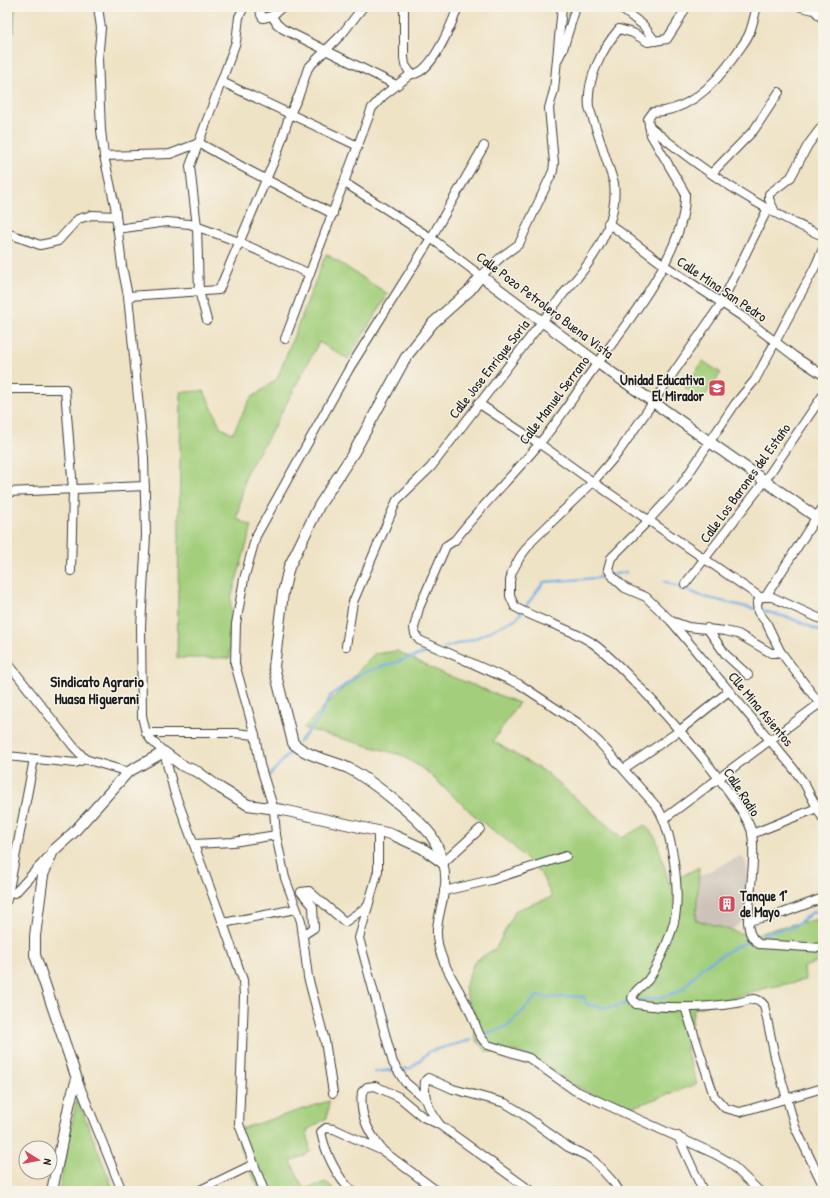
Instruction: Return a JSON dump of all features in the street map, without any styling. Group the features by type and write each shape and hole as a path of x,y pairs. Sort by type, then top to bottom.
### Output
{"street":[{"path":"98,7 101,28 98,59 104,156 112,187 122,266 128,296 143,442 146,535 141,627 142,716 146,733 150,740 183,766 198,772 220,788 248,805 274,810 283,810 378,831 408,841 443,863"},
{"path":"207,320 198,291 197,227 190,166 236,42 240,17 244,7"},
{"path":"260,7 263,18 272,16 282,7"},
{"path":"128,296 219,290 265,179 277,154 290,114 299,95 308,68 342,34 363,7"},
{"path":"404,7 404,57 405,65 412,74"},
{"path":"285,339 372,108 383,96 412,74 422,72 434,56 458,7"},
{"path":"562,7 554,90 549,108 554,163 553,171 519,244 501,257 481,276 470,290 433,323 417,341 406,357 350,458 319,506 289,567 282,600 274,667 293,743 309,754 354,772 388,796 430,835 436,844 446,871 437,930 438,941 444,962 472,1014 479,1035 483,1041 488,1045 529,1058 566,1085 715,1154 729,1162 759,1191"},
{"path":"556,61 563,49 576,7"},
{"path":"619,7 643,25 655,41 666,39 686,7"},
{"path":"757,7 745,41 713,83 678,107 666,111 653,112 648,119 648,126 682,153 712,173 775,212 823,236"},
{"path":"801,7 814,10 823,19"},
{"path":"272,16 277,24 283,29 396,86"},
{"name":"Calle Jose Enrique Soria","path":"346,646 353,602 397,500 431,467 478,403 591,261 608,223 616,195 612,175 589,107 588,100 594,72 611,39 619,29 633,33 648,42 655,41"},
{"path":"222,82 358,146"},
{"path":"712,173 754,130 779,92"},
{"path":"775,212 769,199 769,194 791,177 808,145 823,125"},
{"name":"Calle Manuel Serrano","path":"625,768 600,742 578,723 518,684 419,640 415,634 414,628 416,617 446,546 455,540 540,444 598,363 664,265 681,226 685,193 654,140 648,126"},
{"path":"104,156 170,154 199,143 333,214"},
{"path":"333,1093 325,1041 308,977 301,921 285,878 276,835 274,810 260,765 255,735 235,664 236,624 244,579 256,536 349,369 431,238 484,146"},
{"name":"Calle Pozo Petrolero Buena Vista","path":"345,183 431,238 542,323 764,482 820,520"},
{"path":"593,482 618,453 721,304 768,208"},
{"path":"7,233 40,245 58,241 78,219 92,215 116,216"},
{"path":"118,229 167,222 178,222 239,242 310,274"},
{"name":"Calle Mina San Pedro","path":"608,223 664,265 721,304 743,317 794,356 823,375"},
{"path":"649,520 680,485 710,443 734,404 755,380 814,269 823,249"},
{"path":"7,389 65,389 73,490 71,571"},
{"name":"Calle Los Barones del Estaño","path":"685,584 764,482 823,395"},
{"path":"478,403 540,444 705,559 763,596 784,601 823,620"},
{"name":"Calle Radio","path":"593,482 537,536 520,557 512,572 510,581 511,602 523,611 572,631 593,643 614,661 718,777 746,818 752,834 748,921 752,939 759,944 823,948"},
{"path":"7,492 145,486"},
{"path":"664,818 718,777 822,704 780,651 766,622 758,612 757,604 820,520 823,507"},
{"name":"Clle Mina Asientos","path":"649,520 611,558 608,569 614,578 625,588 646,597 670,621 793,768 823,819"},
{"path":"670,621 688,627 707,628 738,634 771,653 780,651"},
{"path":"707,628 726,655 748,675"},
{"path":"7,662 73,746 85,759 128,772"},
{"path":"729,691 679,732 625,768 657,807 664,818 673,851 677,904 669,938 647,981 634,992 632,998 636,1004 664,1008 737,1003 755,998 760,1000 764,1005 775,1057 795,1127 823,1185"},
{"path":"146,733 235,733 255,735"},
{"path":"9,892 15,893 53,851 73,833 128,772 164,752"},
{"path":"164,752 174,791 243,980 244,997 239,1124 264,1191"},
{"path":"7,756 74,763 85,759"},
{"path":"7,900 34,759"},
{"path":"752,834 817,808"},
{"path":"443,863 480,829"},
{"path":"378,831 378,871 359,938 393,1063 405,1082 426,1100"},
{"path":"194,844 233,842 276,835"},
{"path":"53,851 43,875 34,955 77,1080 122,1191"},
{"path":"444,891 491,880 566,856"},
{"path":"303,934 314,928 313,906 301,892 309,891 345,922 368,906"},
{"path":"748,921 783,913 823,898"},
{"path":"223,922 296,909"},
{"path":"685,1007 714,1096 726,1108 740,1112 823,1088"},
{"path":"440,1124 430,1111 426,1100 424,1088 425,1081 428,1078 453,1089 505,1104 533,1120 568,1147 587,1156 607,1174 619,1191"},
{"path":"52,1191 70,1101 77,1080"},
{"path":"383,1151 365,1125 362,1114 362,1092 367,1087 375,1086 399,1097 423,1117 440,1124 531,1191"},
{"path":"352,1191 341,1179 322,1140 321,1132 326,1128 334,1129 383,1151 437,1191"},
{"path":"678,1136 703,1191"},
{"path":"198,1191 254,1164"}],"shaded area":[{"name":"Tanque 1° de Mayo","path":"741,856 746,863 747,876 744,919 732,930 696,920 699,876"}],"green space":[{"path":"7,7 15,7 14,32 7,29"},
{"path":"326,254 388,294 348,359 319,342 268,438 246,473 237,519 252,526 231,598 230,658 177,658 181,392 204,391 221,428 233,433 250,399 277,379"},
{"path":"703,361 721,373 702,400 685,388"},
{"path":"397,651 442,673 519,703 493,741 545,772 622,838 645,825 656,838 669,883 699,867 696,920 751,936 780,927 823,918 823,960 804,967 805,980 762,989 694,1009 686,1050 697,1084 633,1107 592,1094 547,1071 519,1052 487,1052 476,1040 465,987 474,962 496,948 516,910 552,897 541,874 509,842 478,819 426,771 401,755 303,728 348,683 374,654"},
{"path":"77,1098 114,1191 59,1191"},
{"path":"329,1101 327,1118 307,1130 310,1152 291,1162 304,1189 326,1182 336,1191 260,1191 241,1150 237,1130"}],"waterway":[{"path":"443,648 474,639 517,618 544,582 597,578 626,572"},
{"path":"664,581 704,597 755,609"},
{"path":"760,610 790,618 823,632"},
{"path":"298,743 318,720 331,695 362,673 435,650"},
{"path":"267,778 295,747"},
{"path":"637,1001 663,997 682,990 702,967 735,947 774,931 793,927 813,912 823,911"},
{"path":"486,1034 508,1026 537,996 584,997 586,1004 607,1008 632,1002"},
{"path":"375,1072 411,1068 430,1051 471,1040"}],"place":[{"name":"Unidad Educativa El Mirador","path":"717,388"},
{"name":"Tanque 1° de Mayo","path":"727,904"}],"district":[{"name":"Sindicato Agrario Huasa Higuerani","path":"97,690"}]}
